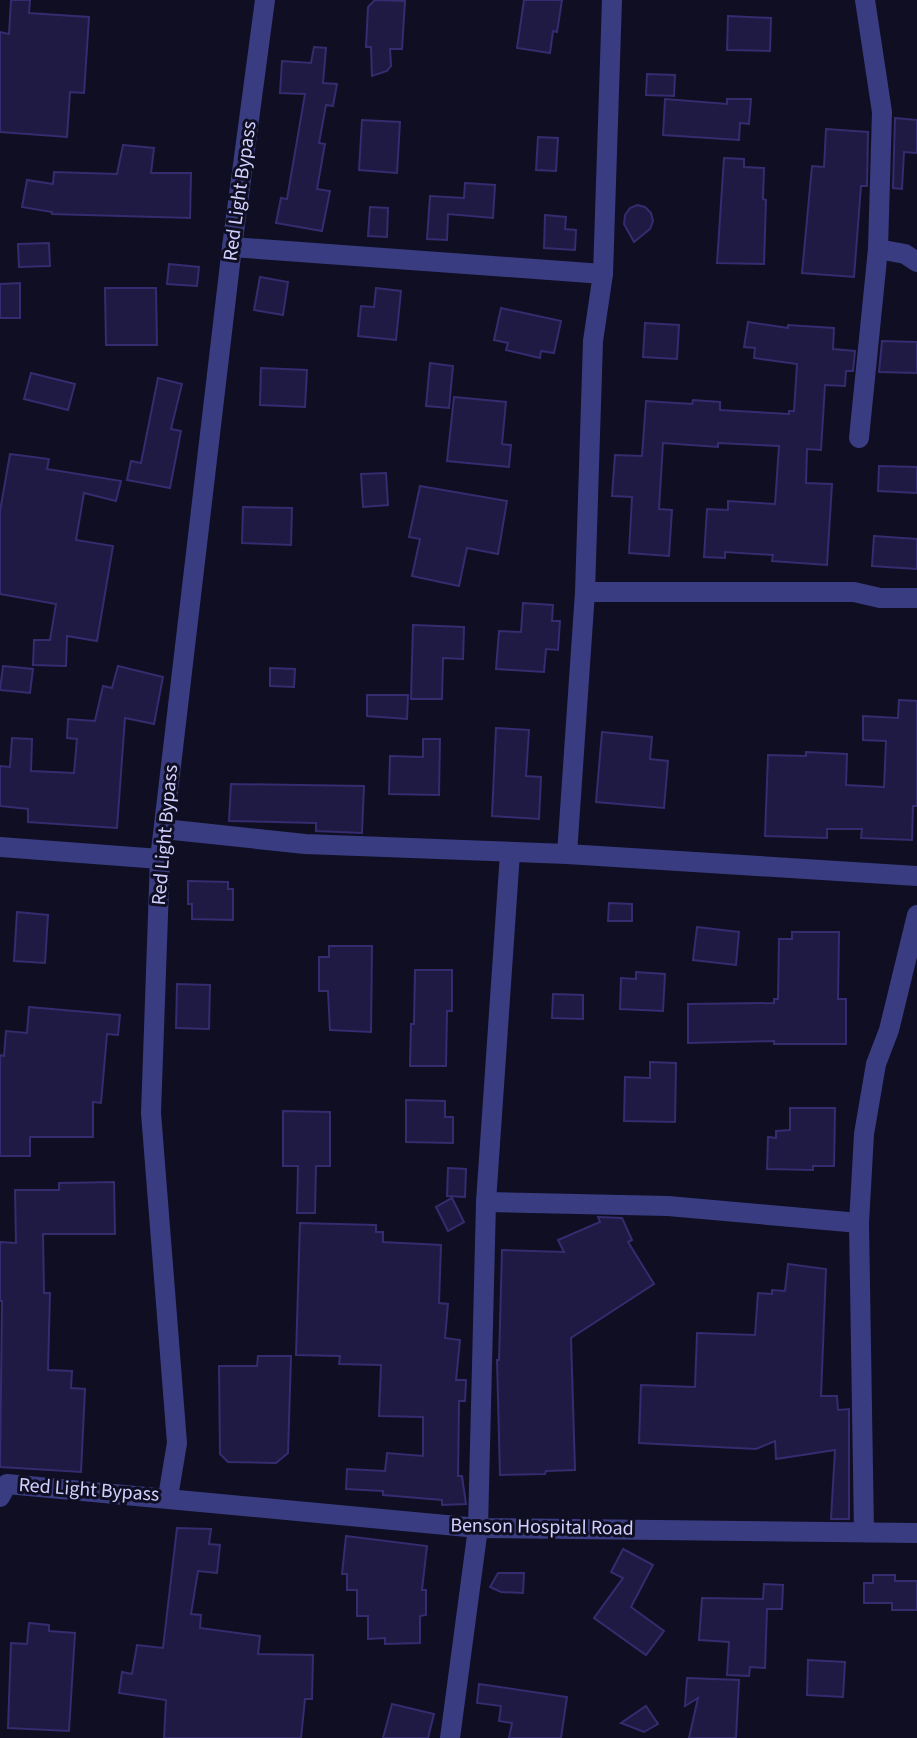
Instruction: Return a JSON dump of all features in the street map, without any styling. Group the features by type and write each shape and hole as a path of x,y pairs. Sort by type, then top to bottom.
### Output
{"street":[{"name":"Red Light Bypass","path":"2,1488 168,1497 177,1443 151,1113 160,859 232,247 265,0"},
{"path":"567,854 585,592 593,341 603,274 612,0"},
{"path":"859,438 878,249 882,112 865,0"},
{"path":"232,247 603,274"},
{"path":"878,249 905,254 917,262"},
{"path":"585,592 854,592 880,598 917,598"},
{"path":"164,829 305,844 567,854 917,876"},
{"path":"0,847 160,859"},
{"path":"450,1738 478,1528 486,1202 510,853"},
{"path":"864,1532 859,1223 864,1134 876,1064 889,1030 917,915"},
{"path":"486,1202 668,1206 859,1223"},
{"name":"Benson Hospital Road","path":"168,1497 478,1528 917,1533"}],"building":[{"path":"11,0 30,0 29,13 89,17 84,93 70,92 67,137 0,132 0,32 9,34"},
{"path":"375,0 405,1 402,49 390,49 391,66 387,71 372,76 371,47 366,47 368,7"},
{"path":"524,0 562,0 550,53 517,48"},
{"path":"728,16 771,18 770,51 727,50"},
{"path":"314,47 326,48 323,83 337,84 333,106 326,105 319,143 325,144 317,189 330,191 322,231 276,223 281,198 287,199 305,94 280,93 282,61 311,63"},
{"path":"647,74 675,75 674,96 646,95"},
{"path":"665,99 727,104 727,99 751,99 749,124 740,123 739,140 663,135"},
{"path":"895,118 917,120 917,153 904,152 902,189 893,188"},
{"path":"362,120 400,122 397,173 359,170"},
{"path":"826,129 868,132 867,186 861,186 854,277 802,273 812,166 824,167"},
{"path":"538,137 558,138 556,171 536,170"},
{"path":"123,145 154,148 151,173 191,173 190,218 52,214 22,207 27,180 53,184 54,172 117,174"},
{"path":"724,158 744,159 744,167 764,168 764,264 717,263"},
{"path":"465,183 495,185 493,218 448,214 447,240 427,239 430,196 464,198"},
{"path":"637,205 651,213 653,221 650,229 634,242 624,224 625,215"},
{"path":"370,207 388,208 387,237 368,236"},
{"path":"545,215 566,217 565,229 576,230 575,250 544,248"},
{"path":"49,243 50,266 19,267 18,244"},
{"path":"169,264 199,267 197,286 167,284"},
{"path":"260,277 288,282 283,315 254,310"},
{"path":"20,283 20,318 0,318 0,284"},
{"path":"105,288 156,288 157,345 106,345"},
{"path":"376,288 401,291 396,340 358,336 361,306 374,307"},
{"path":"501,308 561,321 554,353 541,351 540,358 506,350 508,343 494,340"},
{"path":"748,322 788,328 788,325 834,328 833,349 855,351 853,371 846,371 845,386 825,385 821,450 807,449 806,483 832,484 827,565 772,561 773,555 725,552 725,558 704,557 707,509 728,510 728,501 775,504 779,446 718,443 718,447 663,443 659,509 672,510 669,556 629,553 632,497 612,496 615,455 642,456 646,401 692,404 693,400 720,402 720,410 789,414 789,411 794,411 797,364 754,358 755,348 744,347"},
{"path":"645,323 679,325 677,359 643,357"},
{"path":"882,341 917,342 917,373 879,372"},
{"path":"430,363 453,366 449,408 426,406"},
{"path":"261,368 307,370 305,407 260,405"},
{"path":"31,373 75,384 68,410 24,399"},
{"path":"158,378 182,384 171,429 181,431 170,488 127,480 131,461 141,463"},
{"path":"454,397 506,402 502,444 511,445 509,467 447,461"},
{"path":"10,454 49,459 47,469 121,481 116,501 84,493 76,540 113,546 97,641 67,636 66,666 33,665 34,640 50,640 56,604 0,594 0,511"},
{"path":"879,466 917,467 917,493 878,491"},
{"path":"386,473 388,505 363,507 361,474"},
{"path":"420,486 507,501 498,554 467,548 459,586 412,576 420,539 409,537"},
{"path":"243,507 292,508 291,545 242,543"},
{"path":"874,536 917,539 917,569 872,566"},
{"path":"523,603 553,605 552,621 560,621 558,650 546,649 544,672 496,669 499,631 521,632"},
{"path":"413,625 464,627 463,659 443,658 442,699 411,699"},
{"path":"3,666 33,669 30,693 0,690"},
{"path":"118,666 163,677 154,724 125,718 117,828 28,822 28,809 0,806 0,766 10,767 12,738 32,739 31,771 74,773 77,739 67,738 68,719 95,721 103,686 112,688"},
{"path":"270,668 295,669 294,687 270,686"},
{"path":"367,695 408,695 407,719 367,716"},
{"path":"899,700 917,701 917,806 913,806 912,840 861,838 862,829 827,829 827,838 765,836 768,755 806,756 806,752 847,754 846,785 884,787 886,741 863,740 863,716 898,718"},
{"path":"496,728 529,730 526,776 541,777 539,819 492,816"},
{"path":"602,732 652,737 650,759 668,761 664,808 596,802"},
{"path":"423,739 440,739 439,795 389,794 390,756 423,757"},
{"path":"231,784 364,786 362,833 316,831 316,823 229,821"},
{"path":"188,881 228,882 228,889 233,889 233,920 192,919 192,904 188,904"},
{"path":"609,903 632,904 632,921 608,921"},
{"path":"17,912 48,915 45,963 14,961"},
{"path":"697,927 739,932 736,965 693,960"},
{"path":"792,932 839,932 838,999 846,999 846,1044 774,1044 774,1041 688,1043 688,1004 774,1003 774,999 778,999 779,939 792,939"},
{"path":"329,946 372,946 371,1032 330,1030 328,991 319,991 319,957 329,957"},
{"path":"415,970 452,970 452,1011 447,1011 446,1066 410,1066"},
{"path":"636,972 665,974 663,1011 620,1009 621,978 636,979"},
{"path":"177,984 210,985 209,1029 176,1028"},
{"path":"553,994 583,995 583,1019 552,1018"},
{"path":"29,1007 120,1015 118,1035 107,1034 101,1103 93,1102 93,1137 30,1137 30,1156 0,1156 0,1055 4,1056 6,1031 27,1033"},
{"path":"650,1062 676,1063 675,1122 624,1121 625,1077 650,1078"},
{"path":"406,1100 445,1101 445,1117 453,1117 453,1143 406,1142"},
{"path":"790,1108 835,1108 834,1166 813,1166 813,1170 767,1169 768,1137 776,1138 776,1131 790,1130"},
{"path":"283,1111 330,1112 330,1166 316,1166 315,1213 297,1213 298,1166 283,1166"},
{"path":"448,1168 466,1169 465,1197 447,1196"},
{"path":"114,1182 115,1234 43,1234 44,1293 50,1293 48,1370 72,1371 71,1388 85,1389 81,1472 0,1467 0,1242 16,1243 15,1190 59,1190 59,1183"},
{"path":"452,1198 464,1222 448,1231 436,1207"},
{"path":"598,1217 622,1218 632,1240 628,1242 654,1284 571,1338 575,1470 500,1475 497,1360 502,1250 564,1252 558,1240 600,1222"},
{"path":"300,1223 376,1225 376,1232 383,1232 383,1242 441,1245 439,1303 448,1304 445,1338 460,1340 456,1380 466,1380 465,1401 459,1401 458,1476 462,1476 466,1504 442,1505 442,1500 346,1489 347,1469 385,1471 387,1453 423,1456 423,1417 379,1416 381,1365 339,1364 340,1356 296,1355"},
{"path":"788,1264 826,1269 821,1396 837,1396 838,1410 849,1409 849,1519 831,1519 835,1450 776,1459 775,1441 756,1449 639,1443 641,1385 695,1387 697,1333 755,1335 758,1293 785,1291"},
{"path":"258,1356 291,1356 288,1453 276,1463 228,1462 220,1454 219,1366 257,1366"},
{"path":"177,1528 211,1529 209,1544 220,1545 217,1573 198,1571 191,1614 201,1615 200,1628 260,1636 258,1654 313,1655 312,1699 305,1699 301,1738 164,1738 166,1700 119,1693 122,1672 132,1674 137,1645 163,1648"},
{"path":"346,1536 427,1546 422,1590 426,1590 426,1615 420,1616 420,1643 385,1644 385,1638 368,1639 368,1616 357,1616 357,1590 347,1590 347,1574 342,1574"},
{"path":"623,1549 653,1565 631,1607 664,1631 646,1655 594,1618 623,1578 611,1572"},
{"path":"498,1573 524,1573 523,1593 501,1592 490,1587"},
{"path":"873,1575 895,1575 895,1581 917,1581 917,1610 892,1610 892,1603 864,1603 864,1583 873,1583"},
{"path":"764,1584 783,1585 782,1609 767,1609 765,1668 750,1667 749,1676 727,1675 729,1642 699,1640 702,1598 763,1599"},
{"path":"29,1623 49,1625 49,1631 75,1633 69,1731 8,1728 11,1643 27,1644"},
{"path":"808,1660 845,1662 843,1697 807,1695"},
{"path":"687,1678 739,1680 736,1738 689,1738 698,1698 685,1706"},
{"path":"479,1684 567,1697 561,1738 509,1738 512,1723 499,1721 501,1706 477,1703"},
{"path":"392,1704 434,1714 428,1738 383,1738"},
{"path":"646,1706 658,1724 644,1732 621,1723"}]}
